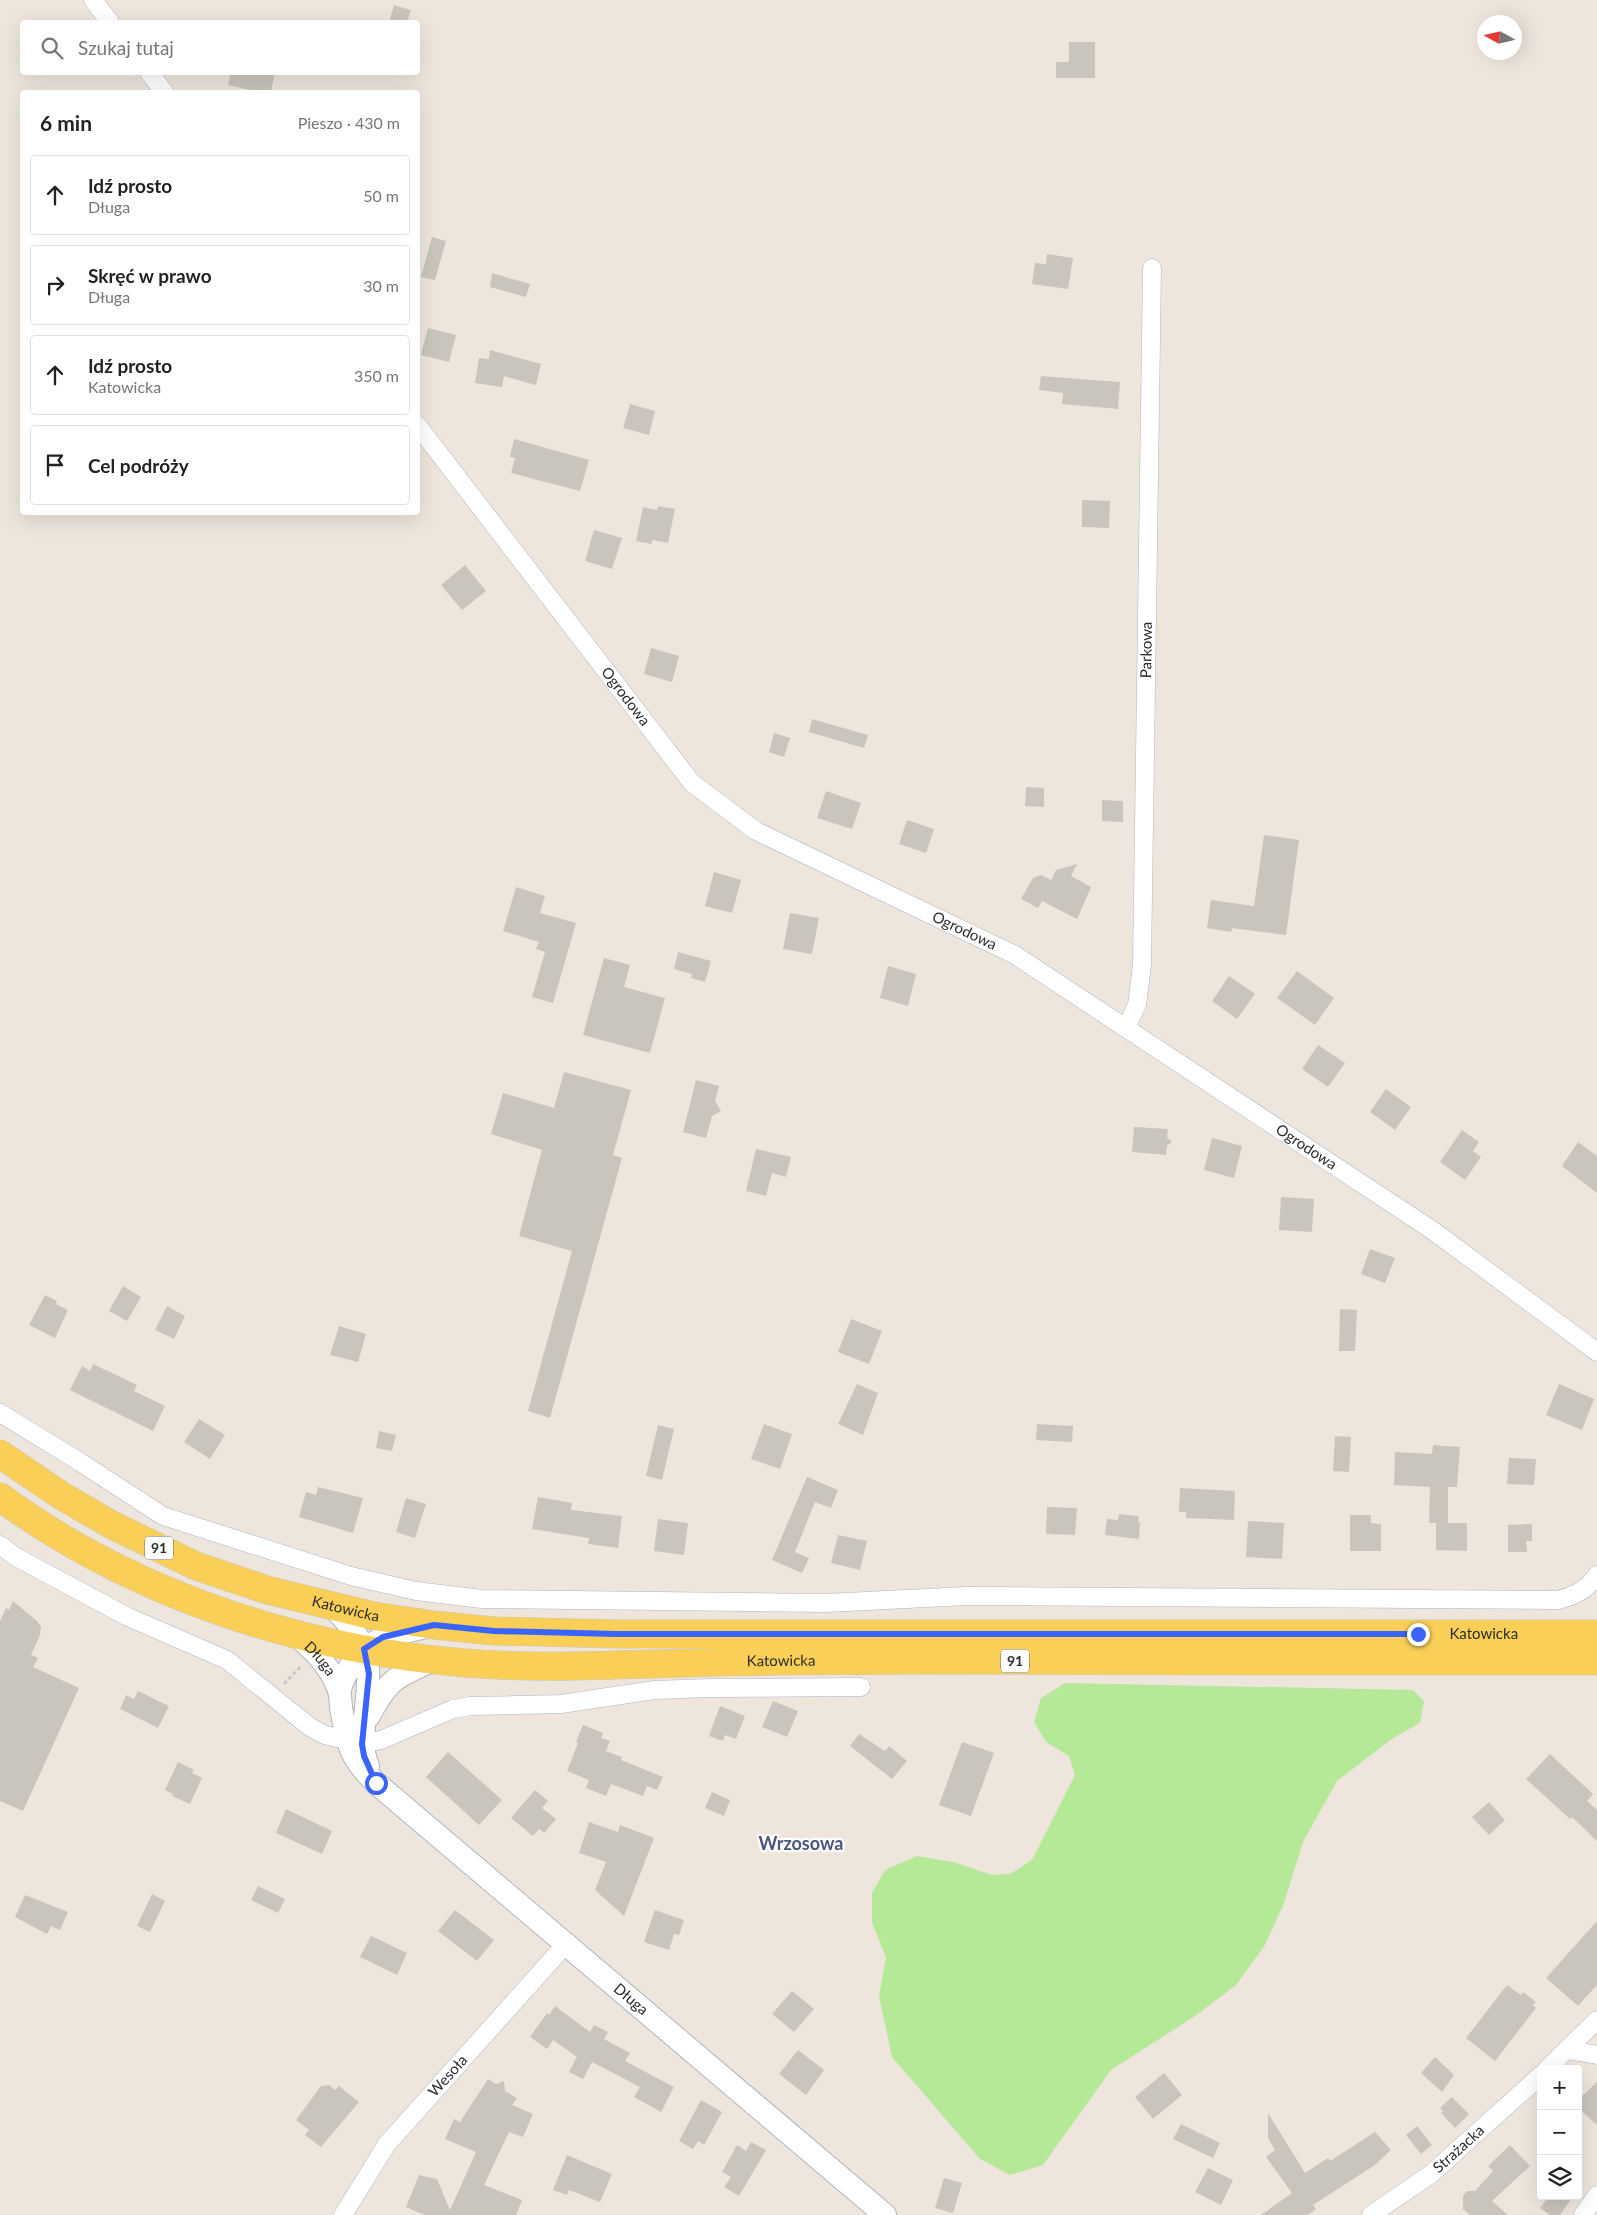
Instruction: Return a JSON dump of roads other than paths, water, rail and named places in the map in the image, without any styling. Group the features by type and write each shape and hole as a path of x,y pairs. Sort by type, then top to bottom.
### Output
{"main road":[{"name":"Katowicka","path":"0,1454 87,1512 196,1566 267,1590 333,1607 434,1625 494,1631 616,1634 1597,1634"},
{"name":"Katowicka","path":"0,1497 33,1520 112,1566 195,1604 293,1633 364,1649 434,1660 469,1663 557,1665 896,1660 1597,1661"}],"street":[{"path":"93,0 108,20"},
{"path":"151,75 162,90"},
{"name":"Parkowa","path":"1126,1028 1137,1005 1142,965 1152,268"},
{"name":"Ogrodowa","path":"420,429 692,783 756,831 1015,955 1432,1230 1597,1352"},
{"path":"0,1414 80,1462 163,1516 351,1576 416,1591 482,1599 826,1603 967,1596 1558,1600 1575,1595 1589,1587 1597,1574"},
{"path":"0,1545 16,1557 126,1616 227,1660 310,1727 325,1735 381,1740 452,1709 471,1706 561,1704 654,1690 861,1687"},
{"path":"333,1607 358,1634 364,1649 369,1674 358,1737"},
{"name":"Długa","path":"339,1691 350,1665 364,1649 383,1637 434,1625"},
{"name":"Długa","path":"293,1633 310,1646 326,1665 358,1737 360,1767 376,1783 885,2215"},
{"path":"358,1737 378,1698 388,1684 402,1674 434,1660"},
{"name":"Wesoła","path":"343,2215 387,2144 565,1945"},
{"path":"1552,2065 1597,2020"},
{"path":"1568,2050 1597,2055"},
{"name":"Strażacka","path":"1371,2215 1385,2209 1431,2174 1537,2079"},
{"path":"1583,2215 1597,2195"}],"district":[{"name":"Wrzosowa","path":"801,1844"}]}
